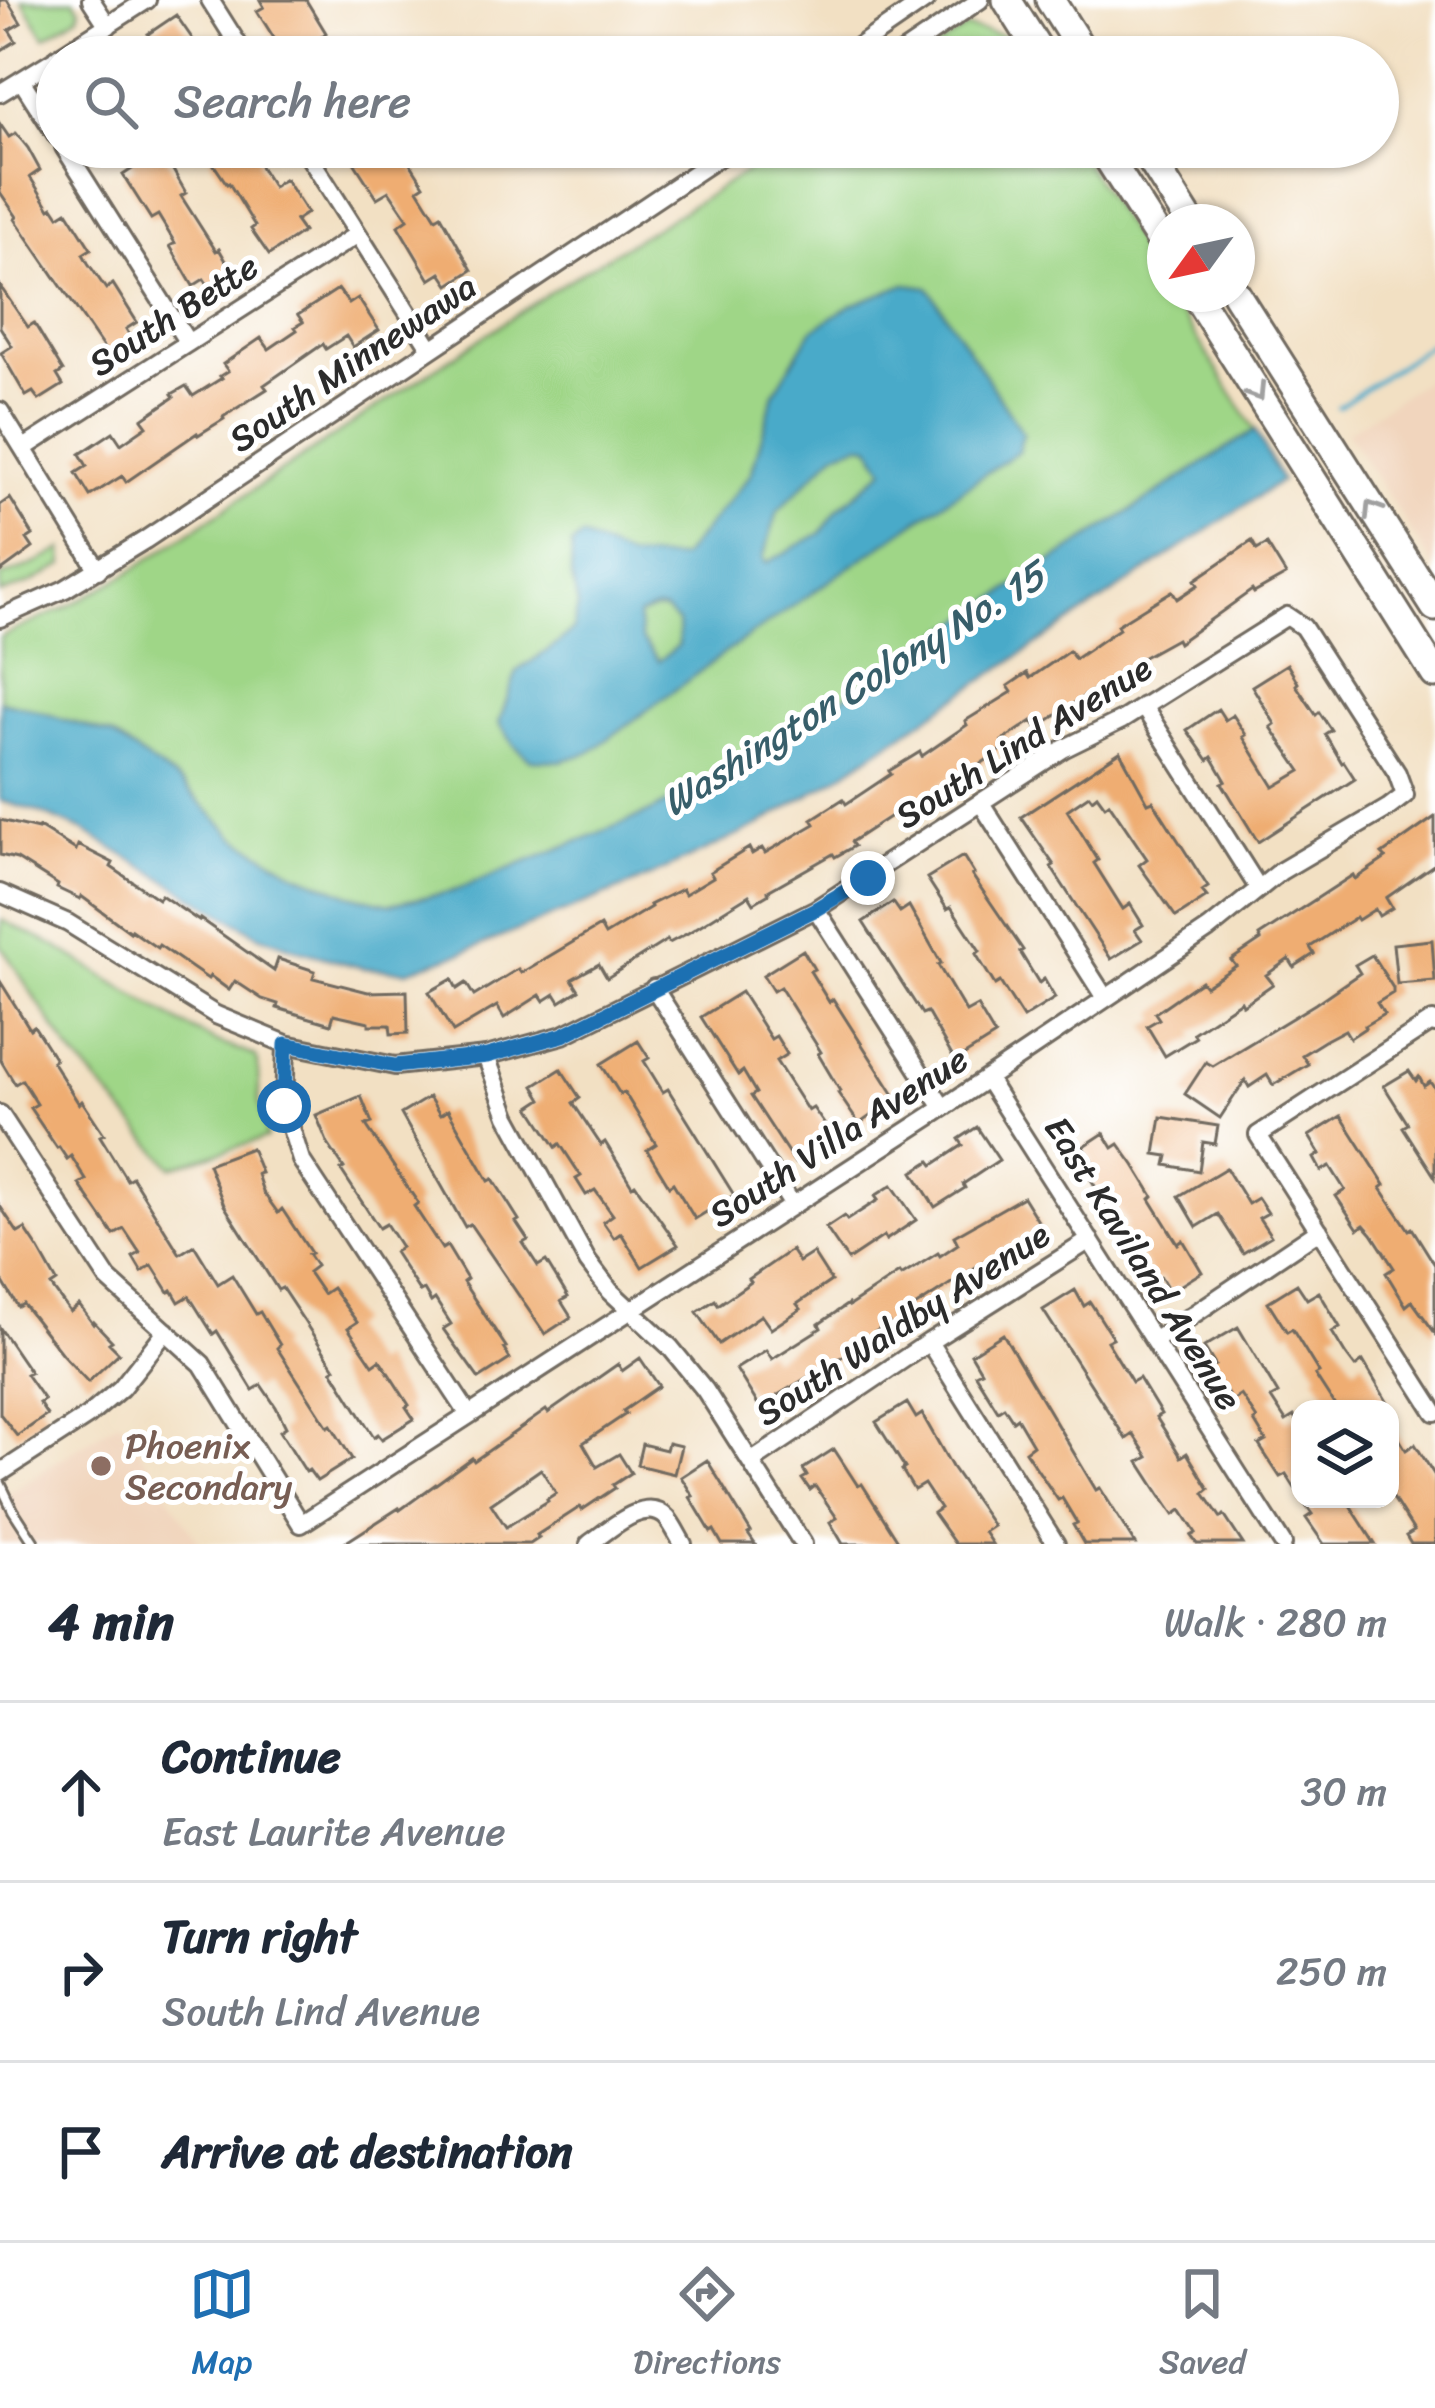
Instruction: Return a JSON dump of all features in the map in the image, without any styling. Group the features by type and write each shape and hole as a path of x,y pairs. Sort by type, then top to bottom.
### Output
{"main road":[{"path":"1007,0 1030,36"},
{"path":"1049,0 1072,36"},
{"path":"1114,168 1147,219"},
{"path":"1156,168 1179,204"},
{"path":"1206,312 1435,674"},
{"path":"1247,312 1435,607"}],"street":[{"path":"91,0 108,26"},
{"path":"92,36 147,0"},
{"path":"210,0 233,36"},
{"path":"874,36 926,0"},
{"path":"927,36 980,0"},
{"path":"0,93 36,70"},
{"path":"21,80 36,103"},
{"path":"77,168 188,343"},
{"path":"316,168 431,349"},
{"name":"South Minnewawa","path":"0,617 98,570 704,168"},
{"name":"South Bette","path":"23,448 358,234"},
{"path":"0,411 98,570"},
{"name":"South Lind Avenue","path":"0,893 68,923 216,1015 286,1044 395,1066 487,1056 563,1035 816,909 1063,749 1122,720 1287,616 1315,646 1397,773 1405,795"},
{"path":"1143,706 1259,889"},
{"name":"South Villa Avenue","path":"166,1331 202,1364 301,1524 988,1079 1209,929 1281,871 1405,795"},
{"path":"981,803 1105,998"},
{"path":"816,909 943,1108"},
{"path":"654,988 792,1204"},
{"path":"1434,1023 1258,1135 1435,1412"},
{"path":"286,1044 284,1106 301,1160 469,1415"},
{"path":"487,1056 508,1117 588,1262 610,1291 670,1347 704,1390 802,1544"},
{"name":"East Kaviland Avenue","path":"988,1079 1283,1544"},
{"path":"0,1114 108,1279 166,1331 121,1388 88,1416 0,1473"},
{"path":"1154,1341 1319,1230"},
{"name":"South Waldby Avenue","path":"751,1462 1090,1240"},
{"path":"928,1342 1056,1544"},
{"path":"589,1544 639,1511 654,1509 666,1516 683,1544"}],"lane":[{"path":"0,1483 35,1544"}],"shaded area":[{"path":"1435,374 1435,568 1347,432"},
{"name":"Phoenix Secondary","path":"120,1420 200,1544 0,1544 0,1500"}],"green space":[{"path":"22,0 74,0 80,9 78,16 44,36"},
{"path":"966,28 1004,36 954,36"},
{"path":"753,168 1088,168 1147,260 1147,312 1180,312 1255,430 727,773 644,815 451,892 390,904 350,895 295,873 235,837 181,783 111,735 0,701 0,637 124,576 559,286"},
{"path":"63,549 64,565 0,594 0,577"},
{"path":"2,920 55,946 180,1023 255,1056 267,1138 172,1167 69,1050 0,944"}],"water":[{"path":"906,284 928,287 1023,434 1018,451 589,753 561,761 531,760 499,723 517,671 573,629 578,606 571,574 572,545 582,537 629,558 681,558 751,474 774,393 812,330 851,305","holes":["870,445 885,469 837,510 821,533 766,563 763,558 778,511 836,452","664,610 678,623 679,645 659,661 641,639 638,616"]},
{"path":"1255,430 1281,481 835,779 758,826 636,883 407,971 363,968 258,935 82,830 0,801 0,701 111,735 181,783 235,837 295,873 350,895 390,904 451,892 644,815 727,773"}],"building":[{"path":"0,0 7,0 21,23 9,30 16,41 0,51"},
{"path":"260,0 306,0 326,33 273,36 257,11 264,7"},
{"path":"176,15 190,36 149,36"},
{"path":"0,124 9,137 16,133 28,148 40,170 30,177 50,209 59,216 67,211 91,249 83,254 88,263 106,289 113,284 137,322 126,329 133,341 109,356 0,192"},
{"path":"134,168 172,168 186,193 181,196 240,285 228,293 223,285 212,291 204,279 193,286 158,215 151,219 123,175"},
{"path":"216,168 261,168 273,187 285,179 307,213 295,221 303,232 269,255"},
{"path":"358,168 413,168 424,185 418,189 436,218 441,215 472,270 449,285 441,273 430,280 398,226 408,219 389,191 377,198"},
{"path":"0,286 28,327 34,323 63,371 57,375 63,385 39,400 33,392 26,396 1,353 12,346 0,327"},
{"path":"338,289 349,304 358,298 379,330 353,347 346,336 326,349 323,344 224,419 126,482 122,476 90,496 76,473 87,466 80,454 113,432 121,444 147,426 142,419 172,394 186,386 193,396 222,378 228,371 223,364 261,338 269,349 297,330 303,322 298,315"},
{"path":"10,498 33,535 27,539 33,548 0,572 0,505"},
{"path":"1252,541 1257,550 1267,544 1286,575 1252,590 1178,643 1176,639 1138,660 1037,728 1032,721 1002,741 1006,747 928,793 931,797 912,809 909,804 851,842 854,846 754,903 749,895 607,978 599,964 572,979 579,990 560,1002 555,994 544,1001 540,995 504,1018 497,1006 453,1032 429,992 452,979 457,989 466,983 474,996 600,926 605,935 650,905 682,889 685,894 749,848 752,854 762,848 765,853 815,824 812,819 843,799 846,804 889,771 920,752 922,756 967,725 965,721 1012,692 1008,686 1027,673 1030,678 1069,651 1075,659 1119,629 1117,625 1172,591 1177,599 1198,585 1195,580"},
{"path":"1287,664 1316,715 1319,712 1331,730 1325,734 1355,779 1258,842 1212,757 1208,760 1187,730 1218,709 1225,720 1233,715 1274,787 1301,771 1271,727 1275,724 1252,686"},
{"path":"1120,752 1148,803 1153,801 1208,887 1202,891 1207,897 1176,917 1139,865 1147,859 1109,803 1105,806 1097,795 1092,799 1089,795 1067,810 1123,909 1130,904 1143,925 1135,930 1142,940 1111,959 1021,817"},
{"path":"1435,817 1435,864 1386,898 1392,908 1379,916 1375,909 1356,917 1310,947 1314,954 1294,967 1289,959 1266,975 1273,984 1193,1033 1196,1037 1165,1056 1147,1026 1159,1019 1155,1013 1201,981 1205,986 1236,966 1231,960 1261,940 1259,936 1353,875 1355,879"},
{"path":"0,820 39,827 76,850 78,845 113,863 111,867 158,899 161,895 200,919 274,971 278,959 315,971 313,978 368,992 407,991 408,1033 391,1034 390,1025 369,1025 334,1014 331,1024 277,1008 278,1004 235,981 229,990 130,932 81,896 57,888 17,859 0,855"},
{"path":"963,856 1039,983 1044,979 1055,998 1023,1018 1000,982 995,985 976,954 980,951 927,878"},
{"path":"893,902 900,912 909,906 966,1012 977,1006 995,1036 955,1061 927,1012 922,1014 863,922"},
{"path":"1432,940 1435,981 1397,984 1393,944"},
{"path":"803,950 829,1002 833,999 896,1098 859,1124 780,987 773,991 763,975"},
{"path":"1372,955 1393,988 1393,993 1377,1003 1384,1014 1350,1038 1345,1030 1302,1055 1308,1064 1273,1085 1267,1075 1249,1087 1245,1080 1220,1118 1185,1094 1206,1062 1213,1066 1315,1004 1360,973 1355,965"},
{"path":"0,981 30,1029 34,1026 79,1104 82,1101 104,1134 100,1136 127,1180 132,1177 180,1254 194,1245 218,1284 232,1275 352,1459 317,1481 306,1472 280,1431 286,1427 276,1407 261,1385 253,1390 189,1296 179,1302 152,1265 142,1272 133,1257 140,1253 124,1229 114,1235 79,1184 86,1180 71,1156 67,1159 57,1148 30,1108 37,1104 22,1080 15,1084 0,1059"},
{"path":"741,992 771,1039 776,1036 787,1054 776,1061 808,1111 813,1108 827,1128 819,1133 825,1143 795,1163 751,1096 756,1093 743,1071 738,1075 701,1017"},
{"path":"638,1041 663,1092 668,1089 734,1195 695,1219 647,1150 656,1144 601,1064"},
{"path":"561,1069 580,1098 573,1103 678,1245 642,1267 621,1233 614,1238 603,1222 613,1215 595,1190 586,1195 576,1179 581,1176 530,1107 542,1099 534,1086"},
{"path":"1409,1071 1416,1081 1419,1077 1424,1086 1430,1082 1435,1089 1435,1177 1384,1086"},
{"path":"361,1096 372,1123 366,1125 442,1249 447,1246 467,1279 463,1282 506,1347 510,1359 479,1379 443,1329 451,1324 435,1299 431,1302 424,1290 420,1292 394,1252 401,1247 386,1224 379,1228 328,1144 316,1115"},
{"path":"429,1097 440,1115 448,1110 489,1181 493,1179 519,1220 528,1240 523,1243 538,1266 546,1261 568,1297 561,1301 571,1317 545,1334 470,1224 465,1227 401,1114"},
{"path":"1341,1116 1385,1185 1381,1188 1435,1265 1435,1333 1412,1301 1406,1306 1386,1273 1394,1268 1372,1234 1364,1225 1358,1229 1336,1196 1345,1190 1330,1166 1321,1171 1314,1158 1320,1154 1309,1136"},
{"path":"1161,1117 1218,1126 1215,1144 1203,1142 1199,1171 1166,1165 1168,1156 1155,1154"},
{"path":"977,1127 999,1160 935,1207 913,1172 963,1145 959,1139"},
{"path":"1104,1133 1113,1148 1119,1144 1134,1165 1178,1244 1183,1240 1202,1272 1170,1292 1161,1277 1155,1281 1123,1228 1128,1225 1113,1200 1106,1204 1084,1168 1093,1162 1083,1147"},
{"path":"251,1148 263,1192 278,1213 282,1209 311,1253 316,1266 308,1272 323,1294 332,1288 357,1322 348,1328 373,1365 380,1360 409,1405 414,1419 382,1439 378,1434 374,1437 335,1368 224,1205 208,1164"},
{"path":"1226,1168 1248,1204 1258,1198 1268,1213 1259,1218 1271,1236 1243,1253 1218,1214 1197,1227 1179,1196"},
{"path":"892,1185 916,1220 848,1260 826,1228 878,1200 875,1196"},
{"path":"1023,1197 1041,1226 992,1256 996,1262 985,1268 982,1263 907,1312 911,1317 894,1329 889,1323 863,1340 867,1346 778,1395 781,1400 762,1411 736,1369 766,1350 772,1359 821,1328 819,1324 848,1304 899,1273 940,1256 958,1244 954,1236"},
{"path":"0,1206 18,1233 25,1229 39,1250 57,1282 51,1286 70,1312 79,1305 119,1353 88,1382 23,1304 18,1307 0,1277"},
{"path":"791,1250 799,1262 813,1253 831,1281 771,1329 761,1315 719,1344 697,1312 715,1300 718,1305"},
{"path":"1297,1284 1307,1299 1319,1292 1340,1327 1332,1332 1346,1355 1355,1367 1363,1361 1386,1400 1331,1400 1292,1329 1287,1332 1268,1302"},
{"path":"1075,1290 1084,1306 1090,1302 1113,1338 1107,1341 1132,1382 1139,1378 1181,1457 1187,1453 1209,1489 1204,1493 1243,1544 1197,1544 1191,1536 1196,1533 1181,1510 1174,1515 1159,1493 1139,1462 1148,1457 1133,1434 1126,1439 1043,1310"},
{"path":"1238,1327 1278,1394 1271,1398 1286,1421 1291,1418 1291,1482 1286,1474 1280,1477 1259,1445 1266,1441 1257,1419 1241,1395 1232,1401 1210,1368 1215,1365 1204,1347"},
{"path":"0,1328 30,1372 26,1374 44,1400 39,1403 47,1415 17,1436 0,1414"},
{"path":"1003,1334 1096,1490 1100,1488 1135,1544 1084,1544 1062,1498 1058,1500 1025,1451 1033,1445 1017,1418 1013,1421 1004,1407 998,1411 975,1374 981,1371 971,1354"},
{"path":"640,1358 659,1386 583,1443 597,1467 619,1454 631,1473 530,1544 343,1544 618,1364 622,1371","holes":["541,1469 556,1493 506,1527 491,1504"]},
{"path":"907,1403 916,1418 922,1414 993,1526 984,1532 992,1544 955,1544 933,1513 940,1508 924,1484 914,1490 876,1422"},
{"path":"1399,1439 1406,1450 1415,1444 1435,1476 1435,1544 1411,1544 1406,1536 1414,1531 1399,1507"},
{"path":"668,1443 681,1446 674,1474 637,1465 642,1444 666,1450"},
{"path":"834,1449 900,1544 843,1544 830,1522 837,1518 815,1486 810,1490 802,1479 807,1476 803,1469"},
{"path":"707,1460 755,1544 722,1544 690,1497 681,1477"},
{"path":"1308,1508 1352,1508 1375,1544 1324,1544 1306,1518 1312,1514"}],"waterway":[{"name":"Washington Colony No. 15","path":"1338,407 1435,341"}],"place":[{"name":"Phoenix Secondary","path":"101,1466"}],"route":[{"path":"284,1106 286,1044 395,1066 487,1056 563,1035 816,909 868,878"}]}
